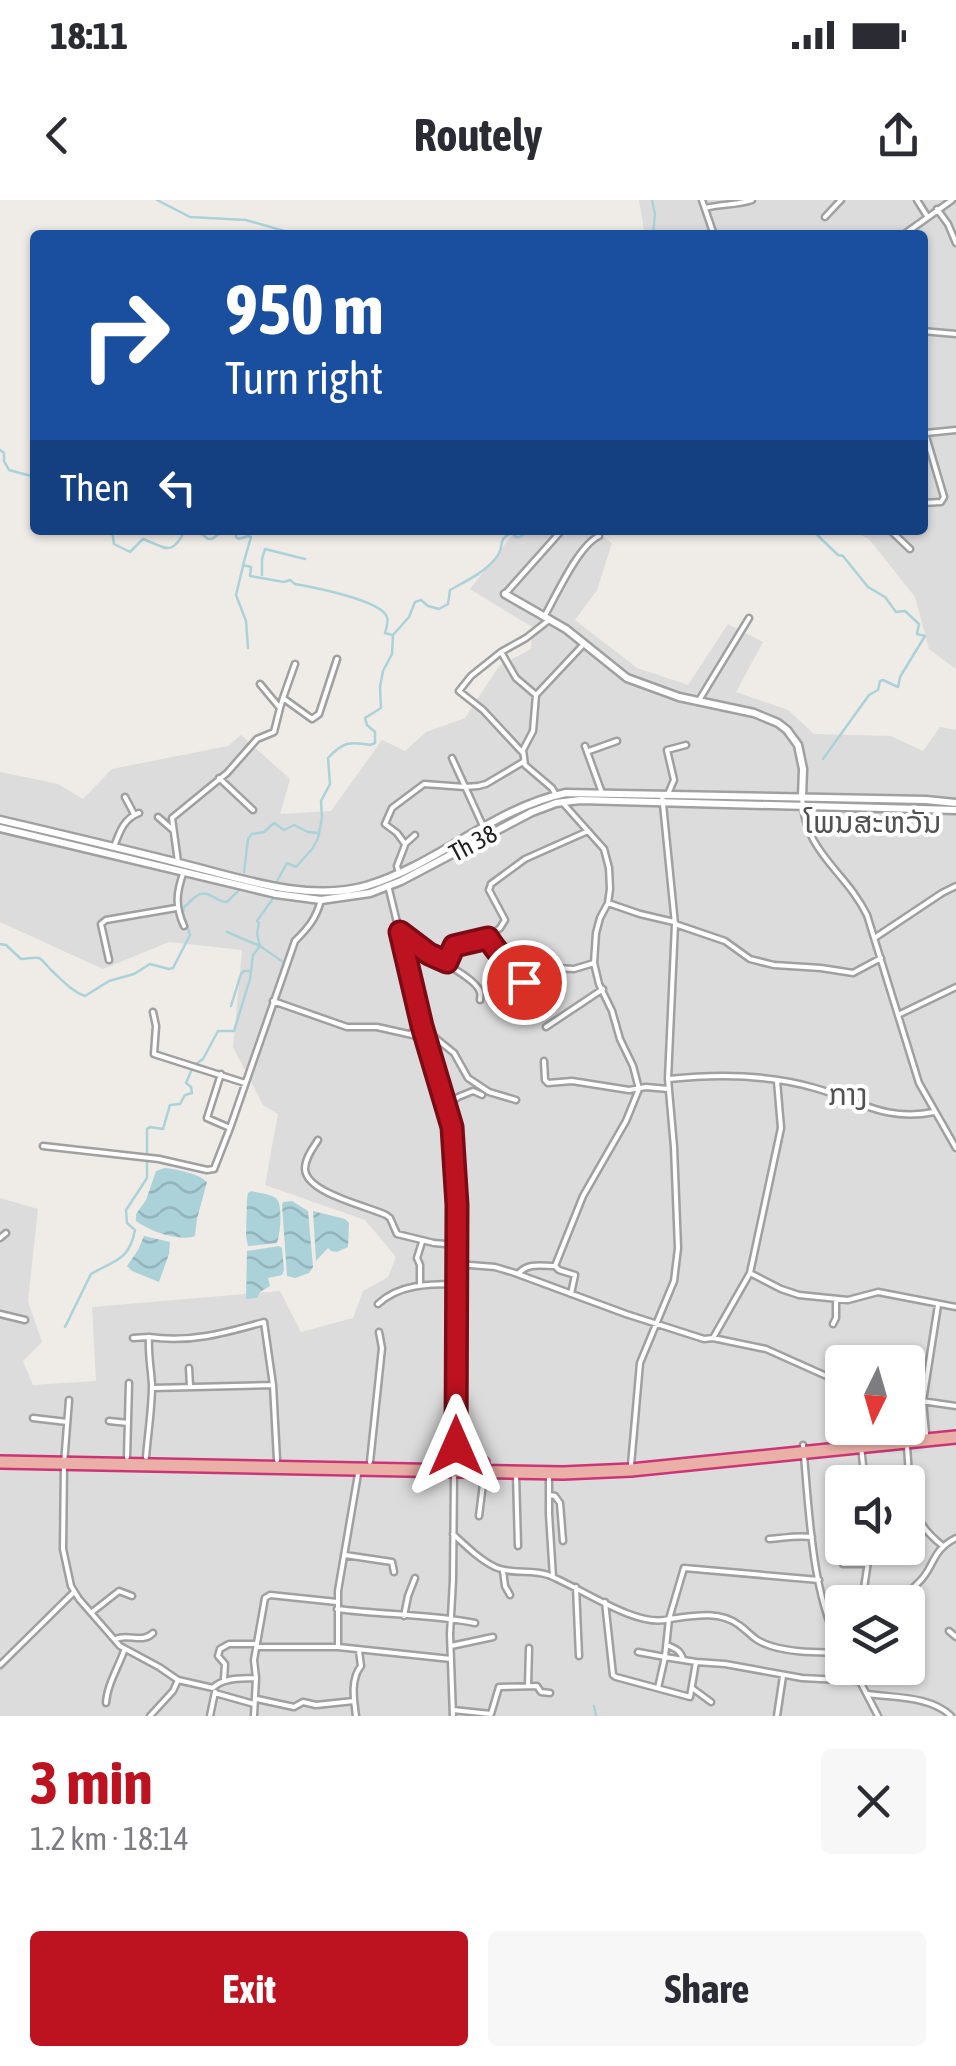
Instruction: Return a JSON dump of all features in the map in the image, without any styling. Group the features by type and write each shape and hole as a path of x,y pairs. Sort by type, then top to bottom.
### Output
{"highway":[{"path":"454,1467 516,1472 631,1467 926,1434 956,1434"},
{"path":"925,1439 956,1434"},
{"path":"804,1449 883,1445"},
{"path":"0,1454 65,1460 363,1464"},
{"path":"0,1462 146,1457 168,1461 276,1460 559,1470"}],"street":[{"path":"702,200 712,230"},
{"path":"705,208 752,200"},
{"path":"825,217 842,200"},
{"path":"917,200 927,216"},
{"path":"910,230 952,200"},
{"path":"937,209 956,243"},
{"path":"928,332 956,334"},
{"path":"928,433 956,430"},
{"path":"928,446 944,498 928,503"},
{"path":"558,535 505,594 585,644 626,678 698,702 754,713 788,730 794,738 803,769 802,801 814,844 860,902 875,938 919,1083 956,1148"},
{"path":"895,535 910,549"},
{"path":"523,753 459,691 471,676 526,638 546,618 573,567 592,539 599,536"},
{"path":"698,702 749,618"},
{"path":"556,1266 583,1196 626,1121 640,1088 594,962 596,933 608,903 610,880 604,849 552,788 524,762 525,744 533,731 536,696 585,644"},
{"path":"502,652 516,678 536,696"},
{"path":"283,698 314,718 338,659"},
{"path":"178,862 172,818 227,774 258,739 274,732 294,664"},
{"path":"260,684 280,708"},
{"path":"602,793 587,749 618,741"},
{"path":"631,1467 640,1363 674,1281 678,1248 668,1089 674,923 664,796 674,780 667,750 686,746"},
{"path":"452,758 484,828"},
{"path":"405,844 385,824 392,808 424,784 486,784 524,762"},
{"path":"220,778 253,810"},
{"name":"Th 38","path":"0,824 184,871 320,892 387,883 484,828 559,798 602,793 956,806"},
{"name":"Th 38","path":"559,798 664,796"},
{"path":"114,847 124,824 136,814 125,797"},
{"name":"Th 38","path":"0,824 178,862 276,894 321,900 351,898 387,883 540,804"},
{"path":"158,817 175,832"},
{"path":"447,962 454,946 488,938 500,928 504,920 489,890 491,884 525,860 588,830"},
{"path":"399,873 397,866 405,844 414,834"},
{"path":"184,871 176,908 184,926"},
{"path":"387,883 452,1127 457,1245 450,1618 453,1713 491,1715 499,1687 537,1686 541,1692 550,1692"},
{"path":"875,938 956,886"},
{"path":"43,1146 211,1170 216,1166 295,941 312,922 321,900"},
{"path":"608,903 725,940 750,959 774,965 854,973 881,958"},
{"path":"108,960 101,924 106,920 176,908"},
{"path":"400,932 479,988 480,1000"},
{"path":"488,938 524,982 556,968 574,969 594,962"},
{"path":"898,1015 956,987"},
{"path":"546,1027 603,989"},
{"path":"273,1002 347,1026 426,1038"},
{"path":"153,1012 154,1054 245,1083"},
{"path":"410,1033 422,1026"},
{"path":"422,1026 454,1053 468,1078 489,1092 516,1100"},
{"path":"544,1061 548,1083 572,1080 629,1090 668,1089"},
{"path":"221,1074 207,1118 230,1128"},
{"path":"668,1079 728,1076 778,1081 815,1088 879,1111 934,1112"},
{"path":"712,1338 750,1273 780,1128 778,1081"},
{"path":"446,1108 474,1090 482,1095"},
{"path":"318,1140 306,1164 310,1182 326,1192 386,1214 397,1234 457,1245"},
{"path":"0,1238 6,1233"},
{"path":"420,1285 417,1258 422,1241"},
{"path":"457,1264 518,1274 704,1339 766,1349 825,1376"},
{"path":"518,1274 532,1266 556,1266 575,1275 571,1294"},
{"path":"750,1273 791,1293 853,1299 878,1292 956,1307"},
{"path":"378,1304 408,1287 456,1284"},
{"path":"834,1324 836,1299"},
{"path":"925,1395 938,1304"},
{"path":"0,1314 25,1320"},
{"path":"133,1338 200,1338 265,1322 274,1385 276,1460"},
{"path":"338,1647 337,1606 382,1348 378,1332"},
{"path":"146,1457 152,1388 149,1337"},
{"path":"189,1368 190,1386"},
{"path":"127,1457 129,1383"},
{"path":"152,1388 274,1385"},
{"path":"69,1400 63,1550 67,1574 74,1592 114,1640 178,1680 255,1701 294,1706 303,1702 316,1705 354,1701"},
{"path":"925,1402 956,1406"},
{"path":"33,1418 67,1422"},
{"path":"925,1418 926,1434"},
{"path":"109,1421 128,1424"},
{"path":"906,1445 917,1521 943,1546"},
{"path":"860,1448 862,1465"},
{"path":"804,1449 812,1537 825,1606"},
{"path":"554,1577 550,1495 559,1470"},
{"path":"479,1516 485,1471"},
{"path":"516,1472 518,1546"},
{"path":"550,1495 560,1502 563,1541"},
{"path":"453,1534 482,1560 502,1570 554,1577 636,1617 659,1621 700,1616 726,1618 744,1628 751,1638 776,1647 825,1651"},
{"path":"769,1539 785,1538 788,1534 812,1537"},
{"path":"916,1585 937,1552 956,1538"},
{"path":"345,1555 392,1562 394,1572"},
{"path":"658,1688 669,1618 684,1568 820,1580"},
{"path":"502,1570 510,1595"},
{"path":"404,1616 415,1578"},
{"path":"576,1587 578,1656"},
{"path":"91,1613 119,1591 132,1596"},
{"path":"0,1665 74,1592"},
{"path":"254,1716 254,1660 266,1596 475,1623"},
{"path":"605,1602 614,1676 690,1697 696,1662"},
{"path":"949,1631 956,1637"},
{"path":"114,1640 122,1636 144,1639 153,1634"},
{"path":"451,1646 493,1637"},
{"path":"224,1681 225,1664 219,1660 220,1649 228,1644 338,1647 452,1660"},
{"path":"667,1646 677,1649 682,1659"},
{"path":"528,1686 529,1648"},
{"path":"106,1702 124,1649"},
{"path":"356,1716 359,1651"},
{"path":"638,1652 783,1676 825,1679"},
{"path":"777,1716 783,1676"},
{"path":"210,1716 218,1682 256,1678"},
{"path":"150,1716 178,1680"},
{"path":"862,1685 878,1716"},
{"path":"692,1688 711,1702"},
{"path":"868,1694 925,1702 950,1714 956,1708"}],"shaded area":[{"path":"639,200 956,200 956,669 929,649 915,597 869,539 861,535 928,535 928,230 644,230"},
{"path":"512,535 600,535 612,543 597,590 575,620 637,668 688,685 728,624 763,642 736,692 788,710 814,734 891,736 923,751 940,727 956,730 956,1716 0,1716 0,1198 38,1209 28,1301 42,1342 23,1361 33,1385 96,1381 92,1307 280,1291 301,1332 353,1318 363,1291 388,1277 396,1257 365,1220 265,1185 278,1114 263,1105 233,1047 242,950 169,942 103,969 0,922 0,772 58,784 83,799 112,769 228,746 241,735 290,779 280,814 331,811 382,740 405,751 426,732 465,718 499,666 531,649 532,627 470,589"}],"water":[{"path":"165,1168 193,1174 207,1182 193,1237 163,1234 136,1221 156,1171"},
{"path":"251,1191 268,1195 279,1203 277,1243 248,1246 247,1199"},
{"path":"292,1201 308,1211 313,1267 309,1273 295,1278 287,1276 282,1205"},
{"path":"313,1211 349,1223 348,1247 337,1252 328,1248 316,1261"},
{"path":"144,1236 170,1242 159,1282 127,1266"},
{"path":"279,1246 282,1275 268,1278 270,1286 257,1298 246,1299 247,1251"}],"waterway":[{"path":"157,200 190,217 246,220 281,230"},
{"path":"652,200 653,230"},
{"path":"0,450 9,470 30,476"},
{"path":"113,535 114,544 130,552 143,539 168,548 182,535"},
{"path":"203,535 208,539 217,535"},
{"path":"236,535 239,539 251,537 243,565 251,567 250,576 290,580 372,605 387,617 385,633 392,635"},
{"path":"277,881 287,863 296,867 318,838 321,801 330,784 328,758 347,744 375,743 375,732 365,718 381,708 380,687 392,654 393,635 409,617 415,602 421,600 439,609 448,604 450,590 491,563 509,535"},
{"path":"514,535 523,535"},
{"path":"817,535 843,556 868,587 885,597 896,612 905,611 919,624 917,634 925,636 898,687 880,681 878,690 869,695 823,759"},
{"path":"262,575 265,549 305,559"},
{"path":"243,566 236,595 246,621 248,648"},
{"path":"244,872 252,834 264,832 274,823 284,830 294,825 318,833"},
{"path":"0,944 21,959 40,959 85,996 150,964 173,968 190,935 184,907 200,894 227,902 239,890"},
{"path":"196,1064 203,1059 218,1031 234,1031 253,955 260,946 257,921 274,897"},
{"path":"227,932 260,946 283,962"},
{"path":"231,1006 241,974 249,971"},
{"path":"65,1327 91,1274 120,1258 129,1248 135,1230 127,1223 126,1210 147,1178 147,1129 163,1129 170,1105 180,1104 185,1095 192,1093 186,1083 192,1069"},
{"path":"594,1706 596,1716"}],"district":[{"name":"ໂພນສະຫວັນ","path":"873,822"},
{"name":"ກາງ","path":"848,1094"}],"route":[{"path":"456,1446 457,1205 452,1127 400,932 447,962 454,946 488,938 524,982"}]}
